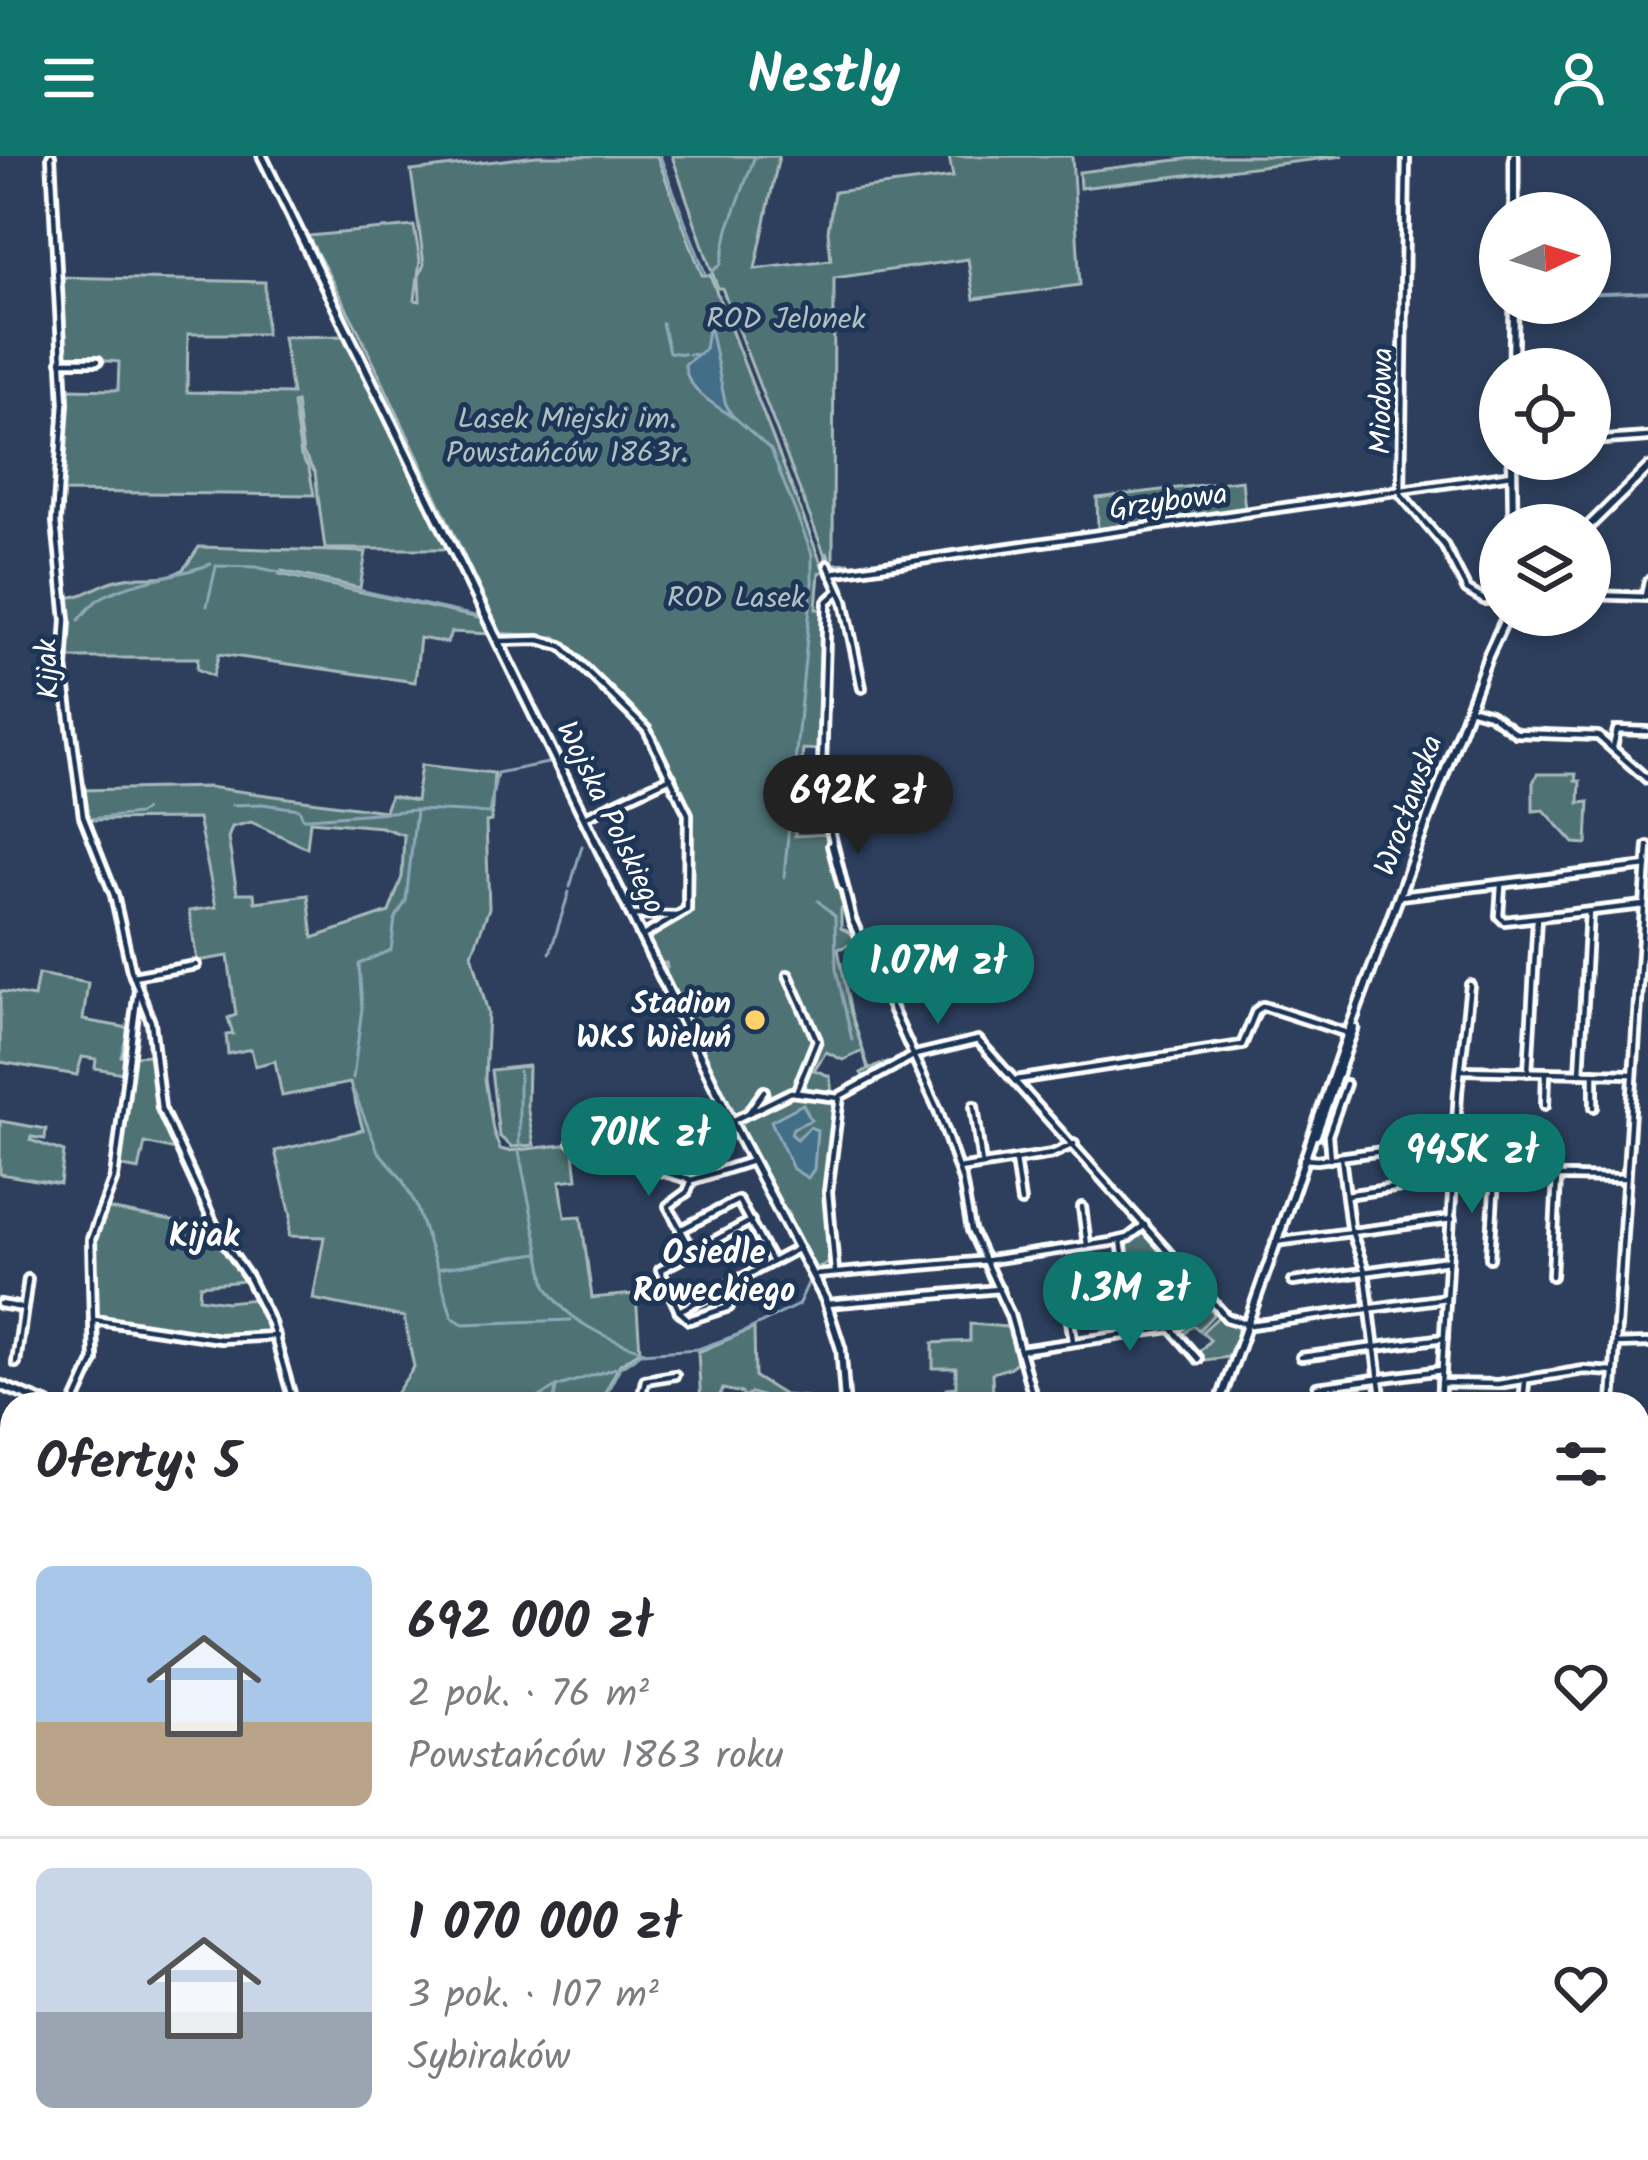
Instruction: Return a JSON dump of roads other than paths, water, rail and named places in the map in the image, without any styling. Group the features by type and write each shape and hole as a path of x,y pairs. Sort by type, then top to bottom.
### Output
{"street":[{"name":"Kijak","path":"51,156 64,403 56,522 66,620 63,667 83,816 114,895 133,976 154,1036 162,1112 215,1227 248,1277 276,1336 291,1392"},
{"name":"Wojska Polskiego","path":"262,156 732,1121 814,1276 841,1349 844,1392"},
{"name":"Miodowa","path":"1406,156 1401,490 1403,499 1444,545 1467,590 1479,597"},
{"path":"1514,156 1514,192"},
{"path":"61,361 98,362"},
{"path":"1611,440 1648,437"},
{"path":"1611,504 1648,468"},
{"name":"Grzybowa","path":"839,591 829,569 1479,479"},
{"path":"1611,596 1647,597 1648,580"},
{"path":"862,688 839,591 828,599 822,751 835,866 855,927 914,1055 959,1169 970,1224 999,1289 1032,1392"},
{"name":"Wrocławska","path":"1305,1159 1498,636"},
{"path":"499,640 546,640 564,647 645,728 670,777 689,821 688,909 642,936"},
{"path":"1469,708 1490,714 1514,733 1596,735 1648,780"},
{"path":"1612,748 1616,731 1646,731"},
{"path":"585,818 670,777"},
{"path":"1613,1392 1648,846"},
{"path":"1400,896 1647,866"},
{"path":"1501,886 1501,920 1644,905"},
{"path":"1580,1072 1589,912"},
{"path":"632,915 682,916"},
{"path":"1528,1072 1537,918"},
{"path":"133,976 196,965"},
{"path":"788,975 817,1040 796,1092"},
{"path":"1441,1392 1470,985"},
{"path":"80,1392 93,1366 91,1239 113,1181 138,989"},
{"path":"1016,1080 1243,1046 1256,1011 1263,1006 1348,1036 1222,1392"},
{"path":"1634,1037 1645,1038"},
{"path":"835,1271 828,1192 839,1098 845,1090 914,1055 978,1040 1227,1318 1246,1325 1446,1298"},
{"path":"1462,1070 1632,1074"},
{"path":"1544,1105 1546,1072"},
{"path":"1594,1073 1594,1107"},
{"path":"1330,1159 1328,1134 1345,1086 1334,1085"},
{"path":"749,1112 764,1091"},
{"path":"732,1121 796,1092 839,1098"},
{"path":"974,1106 982,1165"},
{"path":"572,1142 624,1137 640,1165 692,1180 752,1161"},
{"path":"1305,1159 1456,1141"},
{"path":"959,1169 1052,1154 1074,1144"},
{"path":"1341,1157 1352,1234 1365,1271 1380,1392"},
{"path":"1015,1160 1021,1202"},
{"path":"1455,1175 1626,1178"},
{"path":"1490,1258 1495,1176"},
{"path":"1552,1276 1558,1178"},
{"path":"692,1180 687,1192 668,1206 693,1252"},
{"path":"1346,1195 1441,1181"},
{"path":"680,1230 735,1200 772,1262"},
{"path":"1082,1207 1087,1245"},
{"path":"1276,1242 1452,1220"},
{"path":"723,1289 728,1307 688,1320 659,1272 751,1221"},
{"path":"814,1276 985,1260 1121,1240 1144,1226"},
{"path":"1121,1240 1133,1333"},
{"path":"679,1311 799,1248"},
{"path":"1293,1282 1448,1260"},
{"path":"1620,1270 1631,1270"},
{"path":"16,1363 28,1279"},
{"path":"827,1304 999,1289"},
{"path":"1067,1299 1072,1341"},
{"path":"1021,1349 1171,1328 1187,1322 1209,1300"},
{"path":"0,1304 23,1308"},
{"path":"94,1320 220,1339 276,1336"},
{"path":"1171,1328 1198,1359"},
{"path":"1301,1357 1444,1338"},
{"path":"1616,1344 1648,1343"},
{"path":"1318,1387 1442,1370"},
{"path":"1442,1383 1525,1382 1584,1370 1614,1372"},
{"path":"642,1392 645,1380 675,1375"},
{"path":"1524,1392 1525,1382"},
{"path":"886,2160 907,2160"}],"water":[{"path":"709,323 732,416 701,395 686,372 685,364 705,349"},
{"path":"803,1104 811,1120 793,1128 791,1134 797,1139 810,1127 817,1130 814,1169 808,1178 793,1169 771,1121"}],"waterway":[{"path":"660,156 705,273"},
{"path":"713,271 721,264 728,229 755,156"},
{"path":"1611,293 1648,292"},
{"path":"662,323 669,352 684,354"},
{"path":"353,333 495,624"},
{"path":"689,354 697,355"},
{"path":"732,415 771,450 812,554 812,593"},
{"path":"79,620 96,601 112,593 211,564"},
{"path":"216,566 256,567 484,618"},
{"path":"207,606 216,567"},
{"path":"784,877 811,597"},
{"path":"501,633 547,637"},
{"path":"540,734 547,748"},
{"path":"549,752 550,756"},
{"path":"553,762 559,775"},
{"path":"353,1078 362,1008 359,964 391,950 395,919 406,901 416,810 489,813 497,773 553,762"},
{"path":"563,782 568,793"},
{"path":"570,797 572,801"},
{"path":"232,805 299,809 303,818 415,810"},
{"path":"575,807 584,824"},
{"path":"88,819 145,810"},
{"path":"570,887 582,846"},
{"path":"550,953 569,892"},
{"path":"818,901 835,916 836,969 852,1040"},
{"path":"519,1071 519,1145"},
{"path":"353,1090 378,1151 416,1205 437,1269 538,1253"},
{"path":"519,1152 546,1285 554,1298 576,1319 644,1351"},
{"path":"438,1271 452,1317 463,1324 571,1320"},
{"path":"548,1392 622,1366 641,1353 698,1349 737,1335 798,1305 809,1281"},
{"path":"607,1392 619,1369"},
{"path":"555,1392 556,1388"}],"place":[{"name":"Stadion WKS Wieluń","path":"755,1020"}],"district":[{"name":"Kijak","path":"204,1234"},
{"name":"Osiedle Roweckiego","path":"714,1270"}],"park label":[{"name":"ROD Jelonek","path":"786,318"},
{"name":"Lasek Miejski im. Powstańców 1863r.","path":"567,435"},
{"name":"ROD Lasek","path":"736,597"}]}
